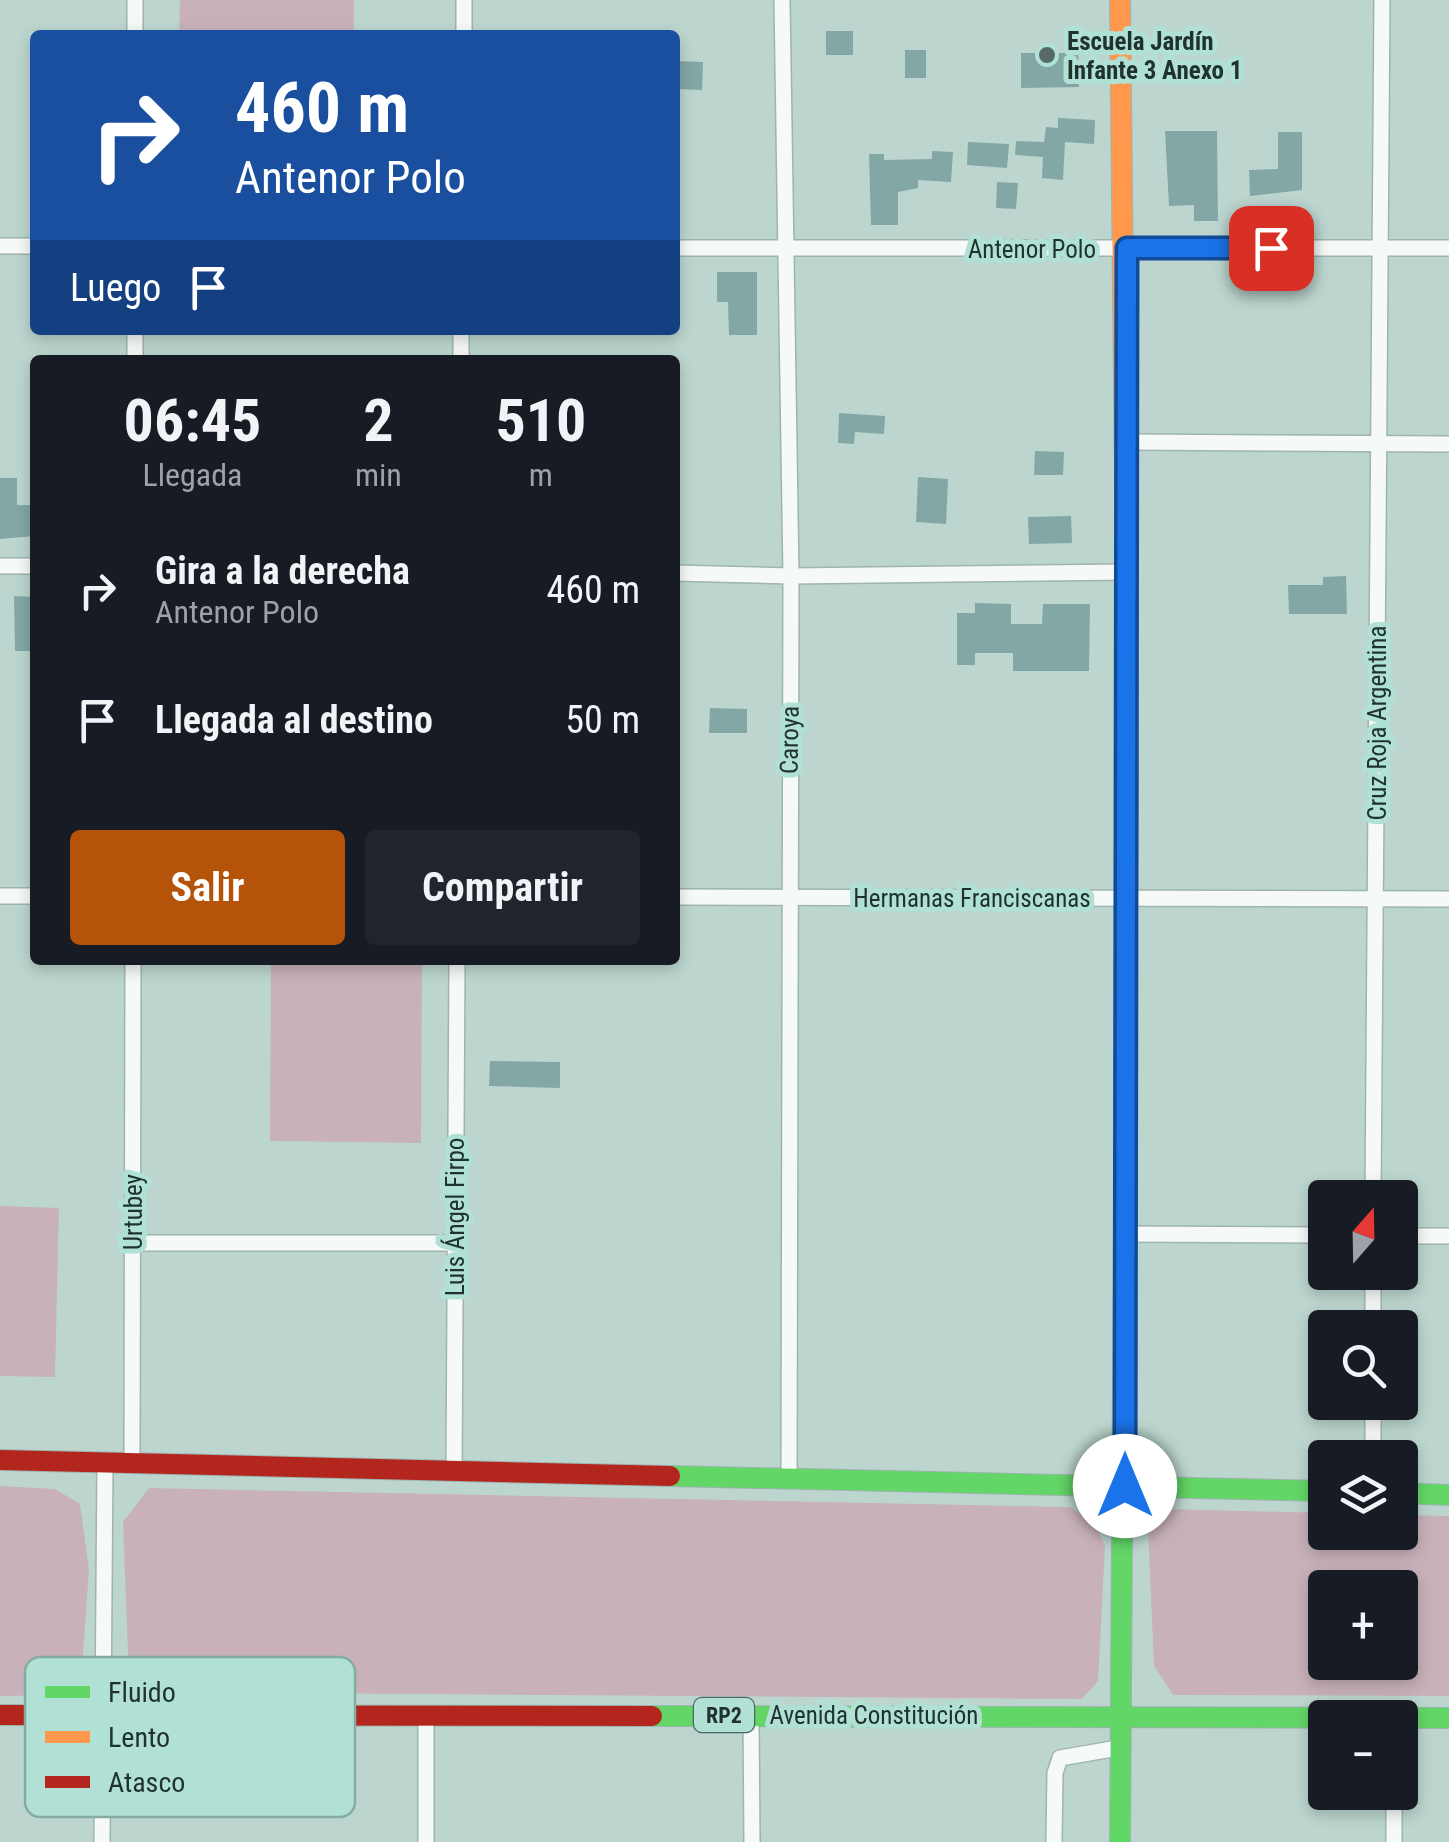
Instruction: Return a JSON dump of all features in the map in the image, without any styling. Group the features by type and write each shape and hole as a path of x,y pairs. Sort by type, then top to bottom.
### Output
{"main road":[{"path":"1120,0 1129,442 1120,1842"},
{"path":"0,1460 1308,1491"},
{"path":"1418,1494 1449,1495"},
{"name":"Avenida Constitución","path":"355,1714 1308,1716"},
{"name":"Avenida Constitución","path":"0,1715 25,1715"},
{"name":"Avenida Constitución","path":"1418,1717 1449,1718"}],"street":[{"path":"136,0 136,30"},
{"path":"464,0 464,30"},
{"name":"Caroya","path":"782,0 791,576 788,1480"},
{"name":"Cruz Roja Argentina","path":"1373,1180 1382,0"},
{"path":"0,246 30,246"},
{"name":"Antenor Polo","path":"680,248 1449,248"},
{"path":"1129,442 1449,444"},
{"path":"0,566 30,566"},
{"path":"680,573 791,576 1129,572"},
{"path":"0,896 30,896"},
{"name":"Hermanas Franciscanas","path":"680,897 1449,899"},
{"name":"Urtubey","path":"132,1464 134,965"},
{"name":"Luis Ángel Firpo","path":"454,1473 457,965"},
{"path":"1124,1234 1308,1235"},
{"path":"1418,1236 1449,1236"},
{"path":"133,1244 455,1242"},
{"path":"102,1657 105,1463"},
{"path":"426,1714 426,1842"},
{"path":"751,1715 752,1842"},
{"path":"1054,1842 1055,1774 1060,1758 1118,1748"},
{"path":"1394,1810 1394,1842"},
{"path":"102,1817 102,1842"}],"shaded area":[{"path":"180,0 354,0 354,30 179,30"},
{"path":"271,965 422,965 421,1143 270,1141"},
{"path":"0,1206 59,1208 55,1377 0,1376"},
{"path":"0,1486 55,1489 80,1504 89,1570 83,1657 25,1657 25,1696 0,1696"},
{"path":"149,1488 1070,1507 1096,1525 1105,1546 1098,1681 1082,1699 355,1693 355,1657 128,1657 123,1522"},
{"path":"1166,1509 1308,1513 1308,1550 1418,1550 1418,1515 1449,1516 1449,1696 1173,1695 1154,1666 1148,1529"}],"building":[{"path":"826,31 853,31 853,55 826,55"},
{"path":"1064,31 1078,31 1079,87 1021,88 1021,53 1064,53"},
{"path":"905,50 926,50 926,78 905,78"},
{"path":"680,61 703,62 702,90 680,89"},
{"path":"1058,118 1095,120 1094,144 1065,142 1063,180 1042,178 1043,157 1015,155 1016,141 1044,142 1046,127 1058,128"},
{"path":"1165,131 1217,131 1218,221 1194,221 1194,205 1169,206"},
{"path":"1278,132 1302,132 1302,190 1250,196 1249,170 1278,169"},
{"path":"968,142 1009,144 1007,168 967,165"},
{"path":"932,151 953,152 951,182 918,180 918,188 898,192 898,225 871,225 869,154 884,154 884,160 932,159"},
{"path":"997,182 1018,183 1016,209 996,208"},
{"path":"717,272 757,272 757,335 729,335 728,302 717,302"},
{"path":"839,413 885,416 884,434 855,432 854,444 838,443"},
{"path":"1035,451 1064,452 1063,475 1034,475"},
{"path":"918,477 948,479 946,524 916,522"},
{"path":"0,478 17,478 17,505 30,505 30,536 0,539"},
{"path":"1071,516 1072,543 1029,544 1028,517"},
{"path":"1346,576 1347,614 1289,614 1288,585 1323,585 1323,577"},
{"path":"14,596 30,597 30,651 15,651"},
{"path":"975,603 1011,604 1011,624 1042,624 1043,604 1090,604 1089,671 1013,671 1013,653 975,653 975,665 957,665 957,613 975,613"},
{"path":"710,708 747,709 747,733 709,733"},
{"path":"490,1061 560,1062 560,1088 489,1086"}],"traffic: fast":[{"path":"1120,1842 1124,1231"},
{"path":"670,1476 1308,1491"},
{"path":"1418,1494 1449,1495"},
{"path":"652,1716 1449,1718"}],"traffic: slow":[{"path":"1120,0 1128,771"}],"traffic: jam":[{"path":"1124,1231 1128,771"},
{"path":"0,1460 670,1476"},
{"path":"0,1715 25,1715"},
{"path":"355,1716 652,1716"}],"place":[{"name":"Escuela Jardín Infante 3 Anexo 1","path":"1047,55"}],"route":[{"path":"1125,1486 1127,248 1271,248"}]}
